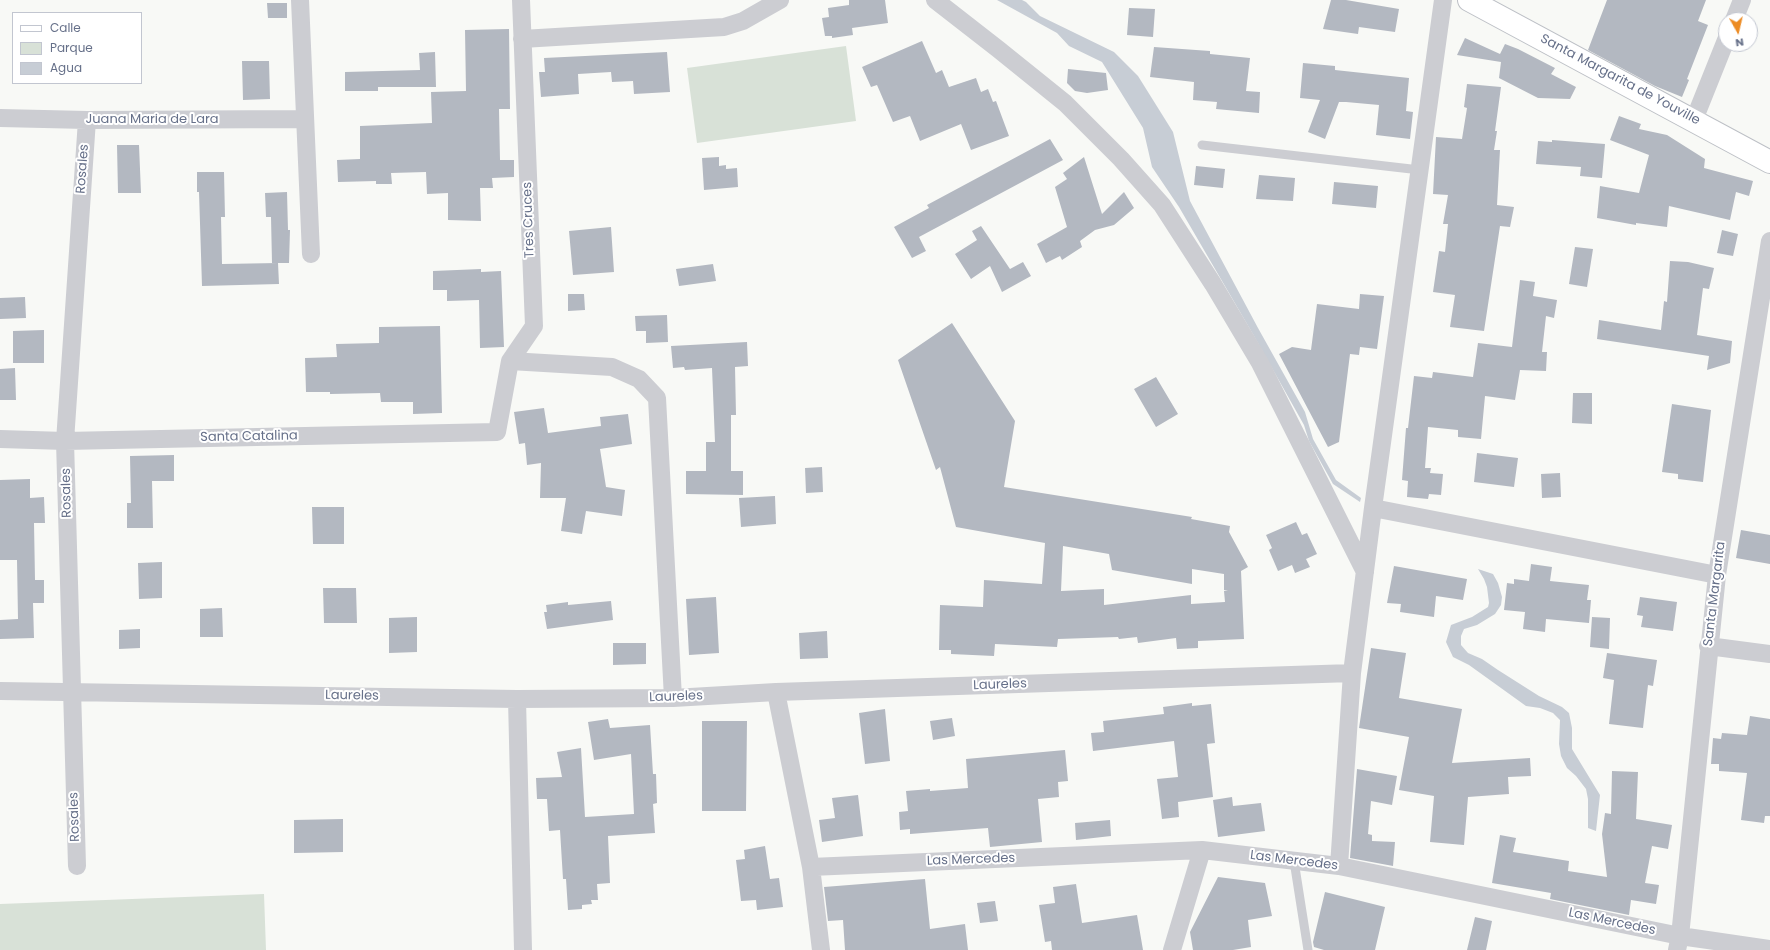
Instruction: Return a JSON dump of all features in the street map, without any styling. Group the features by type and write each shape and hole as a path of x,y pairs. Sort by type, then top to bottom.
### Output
{"main road":[{"name":"Santa Margarita de Youville","path":"1471,0 1770,162"}],"street":[{"path":"300,0 311,254"},
{"name":"Tres Cruces","path":"497,432 510,361 534,326 521,0"},
{"path":"522,39 724,27 743,21 780,0"},
{"path":"935,0 1065,103 1121,159 1162,205 1213,284 1260,364 1365,572"},
{"path":"1339,866 1352,673 1373,508 1443,0"},
{"path":"1737,12 1742,0"},
{"path":"1694,120 1721,52"},
{"name":"Juana Maria de Lara","path":"0,118 87,120 305,119"},
{"name":"Rosales","path":"77,866 65,441 87,120"},
{"name":"Santa Margarita","path":"1678,943 1708,646 1717,575 1770,241"},
{"path":"510,361 612,367 639,379 657,398 673,698"},
{"name":"Santa Catalina","path":"0,439 65,441 497,432"},
{"path":"1373,508 1717,575"},
{"path":"1708,646 1770,654"},
{"name":"Laureles","path":"0,691 517,699 673,698 776,692 1352,673"},
{"path":"776,692 811,867 821,950"},
{"path":"517,699 523,950"},
{"path":"1172,950 1202,850"},
{"name":"Las Mercedes","path":"811,867 1202,850 1339,866 1678,943 1770,949"}],"lane":[{"path":"1202,145 1420,170"},
{"path":"1294,861 1308,950"}],"green space":[{"path":"846,46 856,121 697,143 687,68"},
{"path":"264,894 266,950 0,950 0,904"}],"water":[{"path":"997,0 1022,0 1026,2 1040,16 1114,52 1138,76 1173,132 1190,201 1305,412 1313,439 1336,480 1361,498 1360,502 1333,484 1309,441 1304,425 1254,336 1179,207 1152,167 1143,128 1102,62 1069,46 1057,33"},
{"path":"1478,569 1493,574 1498,583 1502,597 1501,605 1495,614 1477,625 1464,629 1461,636 1461,645 1468,653 1482,659 1539,696 1562,707 1569,713 1572,728 1572,749 1600,795 1596,831 1588,828 1588,799 1586,789 1576,776 1567,768 1561,756 1559,744 1560,720 1553,713 1540,708 1526,706 1469,665 1453,657 1446,642 1451,625 1472,617 1488,607 1487,587"}],"building":[{"path":"849,0 885,0 888,23 852,28 853,35 832,38 832,36 825,36 822,18 829,17 828,8 849,5"},
{"path":"1331,0 1346,0 1399,9 1395,32 1359,27 1358,34 1323,29"},
{"path":"1607,0 1706,0 1698,21 1708,25 1687,79 1689,80 1682,97 1655,86 1588,50"},
{"path":"267,3 287,3 287,18 268,18"},
{"path":"1129,8 1155,9 1153,37 1127,35"},
{"path":"509,29 510,109 499,109 500,160 514,160 514,177 492,178 493,188 480,188 481,221 448,220 448,193 427,194 426,172 391,173 392,184 376,184 376,181 338,182 337,160 360,159 360,126 432,123 431,92 466,91 465,30"},
{"path":"1465,38 1500,54 1505,44 1555,68 1551,74 1576,87 1570,99 1538,98 1499,78 1501,62 1457,55"},
{"path":"922,41 936,73 942,70 949,87 976,78 981,92 988,89 993,102 996,101 1009,136 971,150 961,124 920,141 910,116 893,122 877,85 871,87 862,67"},
{"path":"1154,47 1210,51 1210,54 1250,58 1246,91 1260,92 1259,113 1216,109 1217,102 1193,100 1194,82 1150,77"},
{"path":"435,52 436,87 378,87 378,91 345,91 345,72 420,70 419,53"},
{"path":"667,52 670,92 634,94 633,81 612,82 611,72 578,74 579,94 541,97 539,72 545,72 544,58"},
{"path":"242,61 269,61 270,99 243,100"},
{"path":"1303,63 1335,66 1335,70 1409,78 1406,111 1413,112 1410,139 1376,135 1379,105 1346,102 1339,102 1325,139 1308,132 1320,100 1300,98"},
{"path":"1068,69 1106,73 1108,90 1087,93 1075,91 1067,83"},
{"path":"1467,84 1501,87 1494,150 1500,150 1497,205 1514,207 1510,227 1500,226 1484,331 1450,327 1455,295 1433,292 1439,251 1445,252 1448,224 1443,224 1448,195 1433,194 1436,137 1462,139 1467,108 1464,107"},
{"path":"1619,116 1641,124 1639,129 1667,135 1705,159 1704,168 1753,181 1749,196 1736,192 1730,220 1669,206 1667,227 1636,223 1636,225 1597,218 1600,186 1639,193 1649,155 1610,140"},
{"path":"1050,139 1063,160 919,237 926,251 912,258 894,227 929,208 927,205"},
{"path":"1552,140 1605,144 1602,178 1580,176 1581,167 1536,164 1538,141 1552,142"},
{"path":"117,145 139,145 141,193 118,193"},
{"path":"719,157 719,166 726,165 726,169 737,168 738,187 704,190 702,158"},
{"path":"1084,157 1102,214 1124,192 1134,208 1114,225 1095,230 1080,241 1082,247 1062,260 1060,256 1046,263 1037,244 1067,227 1055,187 1067,179 1063,173"},
{"path":"1196,166 1225,169 1223,188 1194,185"},
{"path":"197,172 224,172 225,217 221,217 222,264 278,263 279,284 202,286"},
{"path":"1259,175 1295,178 1293,201 1256,199"},
{"path":"1334,182 1378,186 1376,208 1332,204"},
{"path":"287,192 288,230 290,230 289,263 272,263 271,217 266,217 265,193"},
{"path":"981,226 1010,269 1023,262 1031,276 1002,292 990,266 971,279 955,254 977,240 972,231"},
{"path":"611,227 614,272 573,275 569,231"},
{"path":"1722,230 1738,234 1733,256 1717,253"},
{"path":"1575,247 1593,249 1587,287 1569,284"},
{"path":"1670,261 1688,262 1714,268 1709,289 1703,288 1697,335 1732,341 1730,363 1707,370 1709,356 1597,339 1599,320 1661,330 1664,301 1667,302"},
{"path":"713,264 716,281 679,286 676,269"},
{"path":"481,269 481,272 501,271 504,347 480,348 479,300 447,301 447,290 433,290 433,271"},
{"path":"1520,280 1535,282 1533,296 1557,300 1554,318 1546,316 1542,352 1547,352 1546,371 1520,370 1515,400 1485,396 1481,439 1458,437 1458,430 1428,427 1425,468 1431,468 1430,473 1443,474 1441,495 1429,494 1428,499 1407,497 1408,481 1402,480 1406,428 1408,428 1414,376 1432,378 1433,372 1473,377 1478,343 1512,347"},
{"path":"568,294 584,294 585,310 568,311"},
{"path":"1360,294 1384,296 1377,349 1360,347 1359,355 1350,354 1339,442 1328,447 1279,354 1292,347 1311,350 1317,304 1359,309"},
{"path":"25,297 26,318 0,319 0,298"},
{"path":"667,315 668,342 646,343 646,331 636,331 635,316"},
{"path":"952,323 1015,421 1004,487 1192,517 1191,519 1230,526 1229,532 1248,567 1241,571 1244,639 1198,641 1198,648 1177,649 1176,638 1138,643 1137,637 1119,639 1118,637 1058,639 1057,647 995,644 994,656 951,654 951,650 939,650 940,605 983,607 984,580 1042,584 1045,543 956,527 940,467 936,470 898,360","holes":["1063,546 1109,554 1112,570 1192,584 1192,569 1224,574 1224,590 1228,590 1224,591 1225,602 1191,604 1191,595 1104,605 1104,589 1061,591"]},
{"path":"440,326 442,413 413,414 413,402 381,402 380,393 330,394 330,392 306,392 305,358 337,357 336,344 379,343 379,327"},
{"path":"44,330 44,363 13,363 13,331"},
{"path":"747,342 748,366 735,367 736,415 731,415 731,471 743,471 743,495 686,494 686,471 706,471 706,442 715,442 712,368 685,370 684,367 673,368 671,346"},
{"path":"15,368 16,400 0,400 0,369"},
{"path":"1156,377 1178,414 1156,427 1134,389"},
{"path":"1573,393 1592,393 1592,424 1572,423"},
{"path":"1672,404 1711,410 1703,482 1678,479 1678,474 1662,472"},
{"path":"544,408 548,433 601,426 600,417 628,414 632,444 600,449 606,487 625,490 622,516 586,511 582,534 561,531 566,498 540,498 541,463 527,465 525,443 519,444 514,412"},
{"path":"1477,453 1518,458 1514,487 1474,482"},
{"path":"174,455 174,481 152,481 153,528 127,528 127,503 131,503 130,456"},
{"path":"822,467 823,492 806,493 805,468"},
{"path":"1560,473 1561,497 1542,498 1541,474"},
{"path":"30,479 30,498 44,497 45,523 34,523 35,580 44,580 44,603 33,603 34,638 0,639 0,620 18,619 17,560 0,560 0,480"},
{"path":"775,496 776,524 741,527 739,498"},
{"path":"312,507 344,507 344,544 313,544"},
{"path":"1296,522 1302,535 1307,533 1317,554 1306,559 1310,567 1295,573 1292,565 1278,571 1269,550 1272,548 1266,535"},
{"path":"1741,530 1770,535 1770,564 1736,558"},
{"path":"162,562 162,598 139,599 138,563"},
{"path":"1531,564 1552,567 1550,581 1589,585 1587,600 1591,600 1589,623 1546,619 1545,632 1523,629 1525,612 1504,610 1507,583 1514,584 1514,579 1529,581"},
{"path":"1394,566 1467,579 1463,600 1436,596 1434,617 1400,612 1401,604 1387,603"},
{"path":"323,588 356,588 357,623 324,623"},
{"path":"716,597 719,653 689,655 686,599"},
{"path":"1640,597 1677,602 1673,631 1641,627 1643,616 1637,615"},
{"path":"611,601 613,620 547,629 544,612 547,612 546,605 568,602 568,605"},
{"path":"222,608 223,637 200,637 200,609"},
{"path":"417,617 417,652 389,653 389,618"},
{"path":"1592,617 1610,618 1609,649 1590,647"},
{"path":"140,629 140,648 119,649 119,630"},
{"path":"827,631 828,658 800,659 799,633"},
{"path":"613,643 646,643 646,664 613,665"},
{"path":"1371,648 1406,653 1399,698 1462,709 1452,763 1530,758 1531,776 1508,777 1509,794 1468,797 1464,845 1430,842 1434,796 1399,790 1409,737 1359,728"},
{"path":"1607,653 1657,660 1653,686 1648,685 1643,728 1609,724 1614,680 1603,678"},
{"path":"1192,703 1192,706 1211,704 1215,743 1207,744 1213,797 1178,802 1179,817 1162,819 1157,779 1178,777 1174,741 1093,751 1091,733 1104,732 1103,721 1164,714 1163,707"},
{"path":"885,709 890,761 865,764 859,713"},
{"path":"1750,716 1770,719 1770,816 1765,816 1764,823 1741,820 1747,773 1719,771 1719,764 1711,764 1713,738 1721,739 1722,733 1747,735"},
{"path":"952,718 955,736 933,740 930,721"},
{"path":"608,719 610,728 650,725 653,774 656,774 657,803 653,804 655,833 608,836 610,883 597,884 598,900 591,900 592,904 582,905 582,909 568,910 566,879 563,879 560,830 549,831 547,799 537,799 536,778 562,777 557,752 581,748 585,817 634,814 631,754 594,760 588,722"},
{"path":"702,721 747,721 746,811 702,811"},
{"path":"1065,750 1068,781 1058,782 1059,797 1038,799 1042,842 990,847 988,828 910,834 910,829 900,830 899,812 908,811 906,791 968,788 966,759"},
{"path":"1357,769 1397,776 1392,805 1371,801 1368,834 1372,835 1372,841 1395,842 1393,866 1350,858"},
{"path":"1612,771 1638,772 1636,819 1672,825 1668,849 1652,846 1645,883 1659,885 1656,904 1631,900 1629,915 1550,899 1551,893 1492,883 1500,835 1516,838 1513,852 1569,861 1568,871 1607,877 1602,834 1605,813 1611,814"},
{"path":"858,795 863,836 822,842 819,820 835,818 832,798"},
{"path":"1232,797 1233,806 1261,803 1265,831 1218,837 1213,800"},
{"path":"343,819 343,852 294,853 294,820"},
{"path":"1110,820 1111,836 1076,840 1075,823"},
{"path":"765,846 770,879 779,878 783,907 757,910 756,900 741,901 736,860 745,859 744,850"},
{"path":"1218,877 1265,883 1272,916 1248,920 1251,947 1233,950 1193,950 1190,932"},
{"path":"925,879 930,929 965,924 968,950 845,950 843,920 828,921 824,887"},
{"path":"1076,884 1082,923 1137,915 1143,950 1052,950 1051,941 1045,942 1039,905 1055,903 1053,887"},
{"path":"1325,892 1385,907 1375,950 1324,950 1314,947 1313,942"},
{"path":"995,901 998,921 980,923 977,903"},
{"path":"1475,917 1492,921 1486,950 1467,950"}]}
